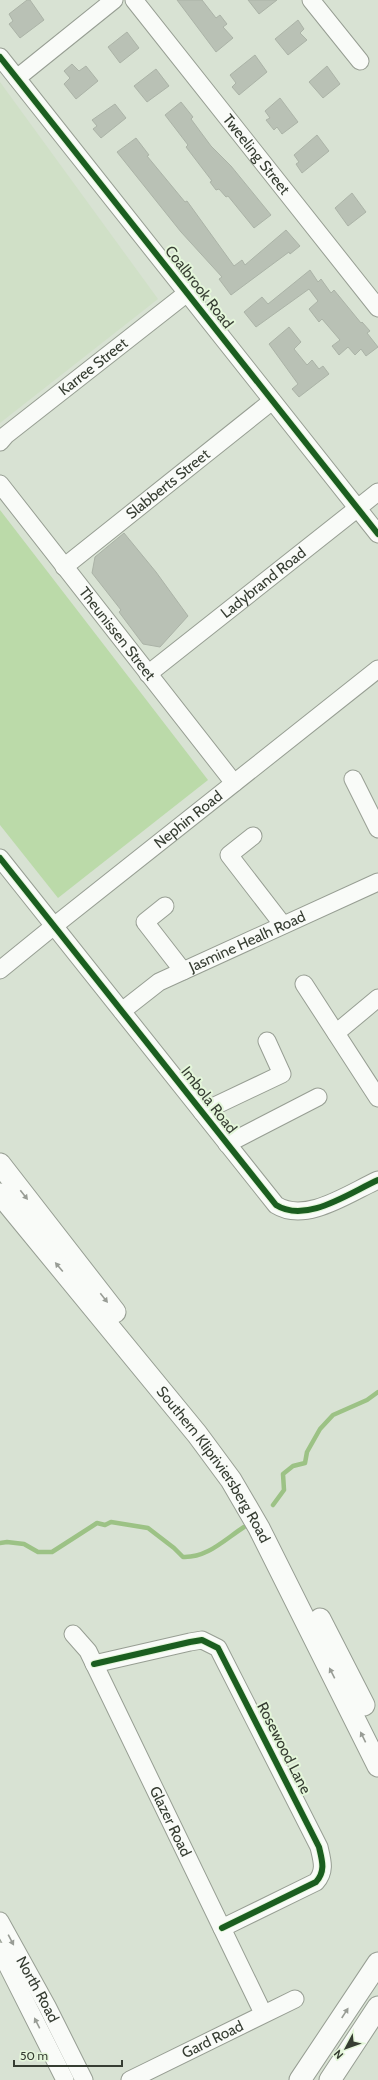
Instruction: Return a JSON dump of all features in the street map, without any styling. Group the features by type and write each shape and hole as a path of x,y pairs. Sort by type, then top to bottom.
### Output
{"main road":[{"name":"Southern Klipriviersberg Road","path":"0,1164 50,1243 239,1491 378,1766"},
{"name":"Southern Klipriviersberg Road","path":"0,1194 50,1243 232,1462 257,1499 304,1592 338,1653 378,1735"},
{"path":"300,2080 378,1963"},
{"path":"330,2080 378,2007"}],"street":[{"path":"17,78 114,0"},
{"name":"Tweeling Street","path":"134,0 378,308"},
{"path":"311,0 360,61"},
{"name":"Coalbrook Road","path":"0,56 378,534"},
{"name":"Karree Street","path":"0,442 6,435 187,293"},
{"name":"Slabberts Street","path":"64,567 272,401"},
{"name":"Theunissen Street","path":"0,484 234,783"},
{"name":"Ladybrand Road","path":"148,674 378,492"},
{"name":"Nephin Road","path":"0,970 378,669"},
{"path":"353,779 378,829"},
{"path":"252,836 229,855 284,925"},
{"name":"Imbola Road","path":"0,858 273,1202 280,1208 291,1212 309,1211 378,1180"},
{"name":"Jasmine Healh Road","path":"122,1010 158,982 378,882"},
{"path":"165,906 145,922 183,970"},
{"path":"304,984 378,1098"},
{"path":"336,1033 378,998"},
{"path":"202,1112 282,1074 266,1041"},
{"path":"227,1144 318,1097"},
{"name":"Glazer Road","path":"73,1634 88,1651 263,2014"},
{"name":"Rosewood Lane","path":"94,1664 202,1640 218,1648 319,1847 323,1862 322,1873 316,1882 222,1928"},
{"name":"North Road","path":"0,1921 47,2006 84,2080"},
{"name":"North Road","path":"0,1950 65,2080"},
{"name":"Gard Road","path":"130,2080 295,1999"}],"shaded area":[{"path":"0,82 158,299 0,423"}],"green space":[{"path":"0,510 208,780 58,898 0,825"}],"building":[{"path":"27,0 30,0 44,20 20,38 9,24 13,21 9,14"},
{"path":"177,0 202,0 216,18 220,15 227,24 223,27 233,38 216,52"},
{"path":"248,0 277,0 259,14"},
{"path":"298,20 304,29 300,33 307,40 288,55 275,39"},
{"path":"127,32 139,48 120,63 108,47"},
{"path":"255,55 267,72 239,95 232,87 236,83 230,75"},
{"path":"72,64 79,71 86,66 98,81 76,99 64,84 70,78 64,71"},
{"path":"327,66 340,84 323,98 309,82"},
{"path":"156,69 169,86 147,102 134,86"},
{"path":"280,98 298,122 282,134 277,127 274,130 266,120 270,118 265,111"},
{"path":"181,102 193,117 191,119 211,146 231,166 271,215 254,228 228,196 226,197 219,189 216,190 210,182 212,181 186,147 188,145 165,115"},
{"path":"115,104 126,118 101,138 93,129 97,126 92,120"},
{"path":"317,135 329,151 302,173 296,164 299,162 294,155"},
{"path":"136,138 149,155 147,156 185,202 187,201 234,266 242,260 245,265 286,230 300,246 290,254 289,252 231,295 219,279 222,277 181,232 117,152"},
{"path":"352,193 366,212 348,226 335,208"},
{"path":"310,270 318,282 321,279 331,293 334,290 361,323 362,322 370,331 367,333 378,347 366,356 361,349 355,355 348,347 339,355 332,346 340,340 322,319 319,322 309,309 318,301 309,289 256,327 244,312 262,297 268,304"},
{"path":"289,327 301,342 294,349 307,365 312,360 319,369 323,366 329,374 299,397 292,389 298,384 269,344"},
{"path":"124,533 156,572 188,616 160,647 143,644 119,612 121,610 92,573 95,557"}],"waterway":[{"path":"273,1505 284,1490 283,1474 293,1466 305,1463 307,1452 320,1429 333,1415 367,1400 378,1392"},
{"path":"0,1543 7,1542 24,1544 38,1552 52,1552 97,1523 105,1525 111,1522 148,1528 183,1557 192,1557 200,1555 215,1547 244,1527"}],"cycle path":[{"path":"0,57 378,534"},
{"path":"0,858 276,1205 288,1210 301,1211 314,1209 341,1199 378,1180"},
{"path":"94,1664 202,1640 218,1648 319,1847 322,1870 316,1882 222,1928"}]}
